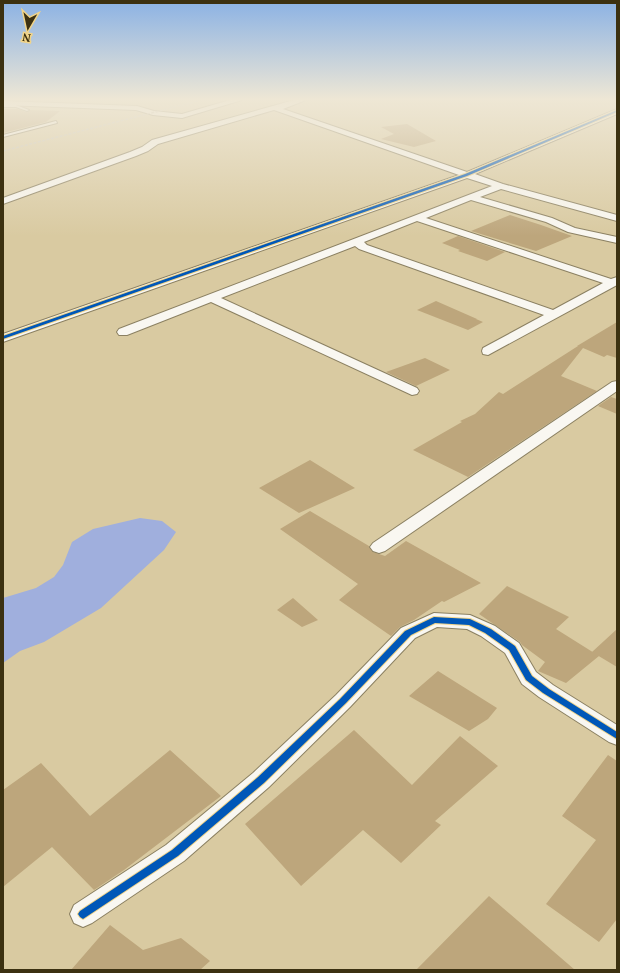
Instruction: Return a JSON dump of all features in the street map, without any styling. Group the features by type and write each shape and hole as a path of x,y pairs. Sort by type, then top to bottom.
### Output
{"street":[{"path":"3,201 133,154 150,145"},
{"path":"381,145 500,186 617,218"},
{"path":"3,338 466,175 536,145"},
{"path":"123,332 500,186"},
{"path":"470,197 549,220 572,230 617,240"},
{"path":"417,218 615,281"},
{"path":"357,242 363,247 555,315"},
{"path":"488,351 615,281"},
{"path":"211,298 412,391"},
{"path":"379,547 617,385"},
{"path":"83,914 175,853 261,780 343,701 408,633 434,620 470,622 488,631 512,648 529,678 546,691 617,736"}],"water":[{"path":"140,518 162,521 176,532 164,550 101,608 44,642 20,651 3,663 3,598 36,588 54,577 63,565 72,542 93,529"}],"building":[{"path":"510,215 572,236 536,251 471,231"},
{"path":"458,236 505,252 487,261 458,251 460,250 442,243"},
{"path":"436,301 483,322 468,330 417,310"},
{"path":"617,322 617,358 607,355 604,357 583,348 561,376 597,391 468,477 413,450 462,422 460,421 475,414 499,392 503,394"},
{"path":"425,358 450,370 416,386 386,372"},
{"path":"611,397 617,399 617,414 598,406"},
{"path":"310,460 355,488 299,513 259,488"},
{"path":"310,511 369,546 373,552 385,556 406,541 481,583 444,602 442,601 414,620 400,627 391,636 339,600 358,584 280,529"},
{"path":"507,586 569,617 556,629 599,656 566,683 538,671 545,662 520,642 479,614"},
{"path":"293,598 318,620 302,627 277,610"},
{"path":"617,629 617,667 592,652"},
{"path":"438,671 497,708 488,719 469,731 409,696"},
{"path":"354,730 412,785 460,736 498,766 435,821 441,825 401,863 363,830 301,886 245,824"},
{"path":"170,750 221,796 124,870 94,890 52,847 3,887 3,790 41,763 90,816"},
{"path":"608,755 617,761 617,919 599,942 546,904 596,840 562,816"},
{"path":"489,896 575,970 416,970"},
{"path":"110,925 143,950 181,938 210,961 200,970 71,970"}],"railway":[{"path":"3,151 25,145"}],"cycle path":[{"path":"3,338 466,175 536,145"},
{"path":"83,914 175,853 261,780 343,701 408,633 434,620 470,622 488,631 512,648 529,678 546,691 617,736"}]}
